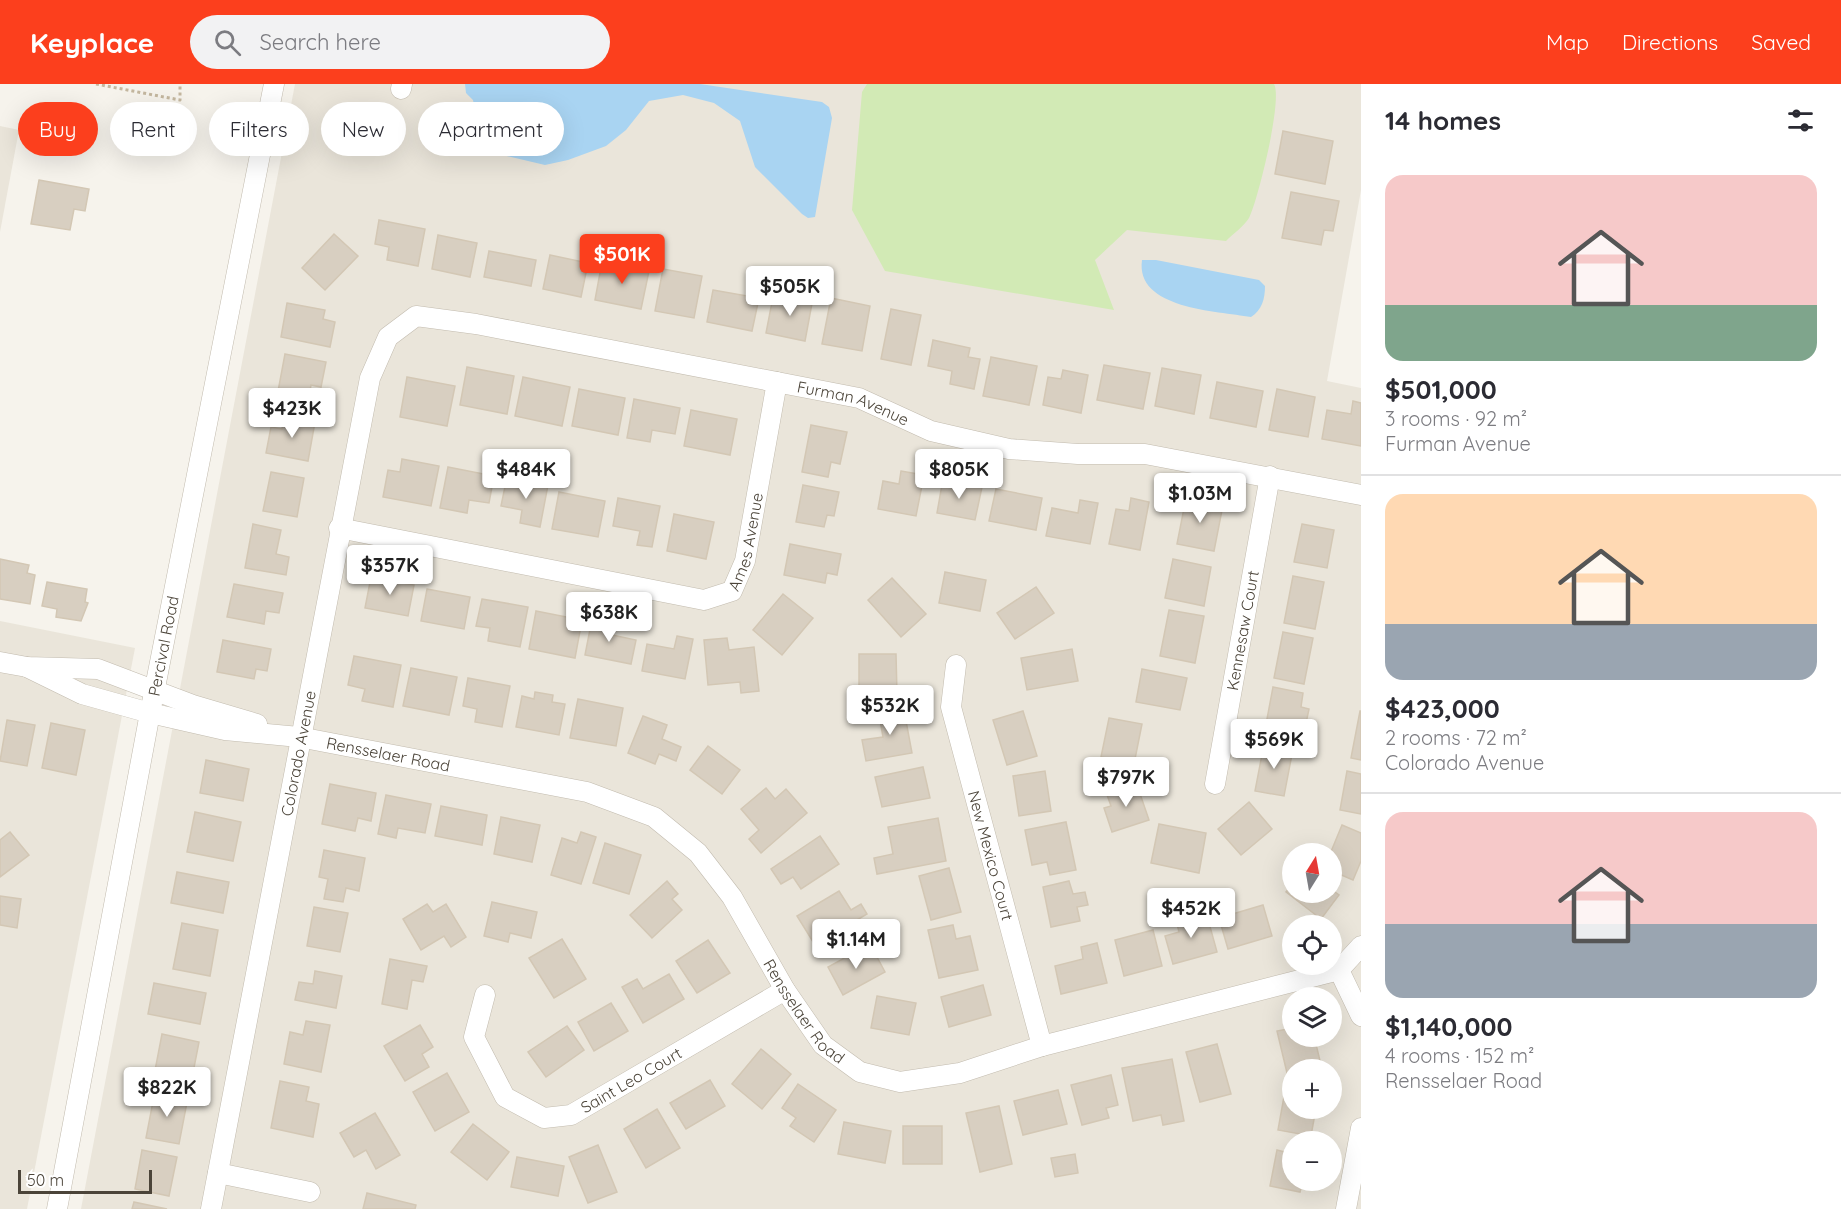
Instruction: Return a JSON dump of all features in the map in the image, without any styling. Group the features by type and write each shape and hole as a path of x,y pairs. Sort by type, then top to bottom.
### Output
{"street":[{"name":"Percival Road","path":"57,1209 154,688 274,84"},
{"name":"Furman Avenue","path":"416,316 476,324 859,398 931,431 1009,449 1078,454 1145,454 1361,495"},
{"name":"Colorado Avenue","path":"211,1209 299,737 370,378 388,337 416,316"},
{"name":"Ames Avenue","path":"339,528 704,600 732,591 745,561 777,382"},
{"name":"Kennesaw Court","path":"1215,784 1270,476"},
{"path":"0,662 27,667"},
{"name":"New Mexico Court","path":"956,665 951,707 1042,1046"},
{"name":"Rensselaer Road","path":"27,667 98,669 154,688 193,705 299,737"},
{"name":"Rensselaer Road","path":"27,667 82,694 150,713 225,730 299,737 587,792 654,817 698,854 732,897 785,990 823,1045 860,1072 900,1083 960,1073 1042,1046 1319,975"},
{"path":"1342,967 1361,946"},
{"path":"1341,975 1361,1016"},
{"name":"Saint Leo Court","path":"485,995 474,1037 505,1097 544,1118 571,1114 785,990"},
{"path":"1346,1209 1361,1128"},
{"path":"218,1173 310,1192"}],"path":[{"path":"96,84 180,100 180,84"}],"shaded area":[{"path":"295,84 1361,84 1361,190 1327,381 1361,388 1361,1209 81,1209 281,156 309,156 309,102 292,102"},
{"path":"0,126 18,130 18,135 0,232"},
{"path":"0,621 135,648 27,1209 0,1209"}],"green space":[{"path":"867,84 1274,84 1276,93 1268,150 1258,192 1247,221 1226,241 1127,230 1095,260 1114,310 885,271 852,210 862,92"}],"water":[{"path":"465,84 700,84 822,102 829,107 832,118 815,217 808,218 802,214 755,167 740,121 714,103 683,95 649,101 626,130 606,146 568,160 545,165 507,156 564,156 564,102 473,102 466,93"},
{"path":"1142,260 1156,260 1259,280 1265,286 1262,304 1251,317 1181,305 1164,298 1151,289 1143,276"}],"building":[{"path":"1283,131 1333,141 1325,184 1275,174"},
{"path":"39,180 89,189 85,211 74,209 70,230 31,224"},
{"path":"1291,192 1339,201 1333,231 1324,230 1321,245 1282,238"},
{"path":"379,220 425,229 418,266 387,260 389,247 375,244"},
{"path":"334,234 358,256 325,290 302,268"},
{"path":"438,235 477,243 470,277 432,269"},
{"path":"489,251 536,260 531,286 484,277"},
{"path":"550,255 588,263 581,297 543,289"},
{"path":"602,262 649,271 641,309 595,300"},
{"path":"663,269 702,276 694,318 655,311"},
{"path":"713,290 759,298 752,331 707,322"},
{"path":"786,293 813,298 805,341 766,333 772,302 783,304"},
{"path":"831,298 870,306 862,351 822,344"},
{"path":"287,303 325,310 323,319 335,322 330,347 281,337"},
{"path":"891,309 921,315 911,365 881,359"},
{"path":"933,340 970,348 968,357 980,359 974,389 950,384 952,371 928,366"},
{"path":"285,354 326,362 321,387 311,385 307,408 276,402"},
{"path":"991,357 1037,366 1029,405 983,396"},
{"path":"1104,365 1150,373 1143,409 1097,400"},
{"path":"467,367 514,376 507,414 460,405"},
{"path":"1162,368 1201,375 1194,414 1155,406"},
{"path":"1063,370 1088,375 1081,413 1043,405 1048,377 1061,379"},
{"path":"407,377 455,386 447,426 400,417"},
{"path":"523,377 570,387 562,426 515,416"},
{"path":"1217,382 1263,391 1256,427 1210,418"},
{"path":"579,389 625,398 618,435 572,426"},
{"path":"1277,389 1315,397 1308,437 1269,430"},
{"path":"634,399 680,408 675,434 652,430 650,442 627,438"},
{"path":"1353,401 1361,403 1361,446 1322,439 1327,410 1351,414"},
{"path":"691,410 737,419 730,455 684,446"},
{"path":"284,416 315,422 308,461 266,453 271,427 282,429"},
{"path":"811,425 847,432 840,464 831,462 828,477 802,472"},
{"path":"402,459 439,466 431,506 383,497 388,470 400,472"},
{"path":"448,467 494,476 489,503 469,500 467,513 440,508"},
{"path":"901,471 924,475 916,516 878,509 883,481 899,484"},
{"path":"271,472 304,478 297,517 263,511"},
{"path":"507,477 548,485 540,527 520,523 522,510 501,506"},
{"path":"943,479 982,487 975,520 937,513"},
{"path":"803,485 839,492 834,516 827,515 824,527 796,522"},
{"path":"996,489 1042,498 1036,530 989,521"},
{"path":"559,492 605,501 598,537 552,529"},
{"path":"618,498 660,506 652,547 637,545 640,531 613,526"},
{"path":"1131,498 1149,502 1140,550 1109,544 1116,509 1129,511"},
{"path":"1186,498 1223,505 1214,551 1177,544"},
{"path":"1080,500 1098,503 1090,544 1046,536 1052,508 1078,513"},
{"path":"674,514 714,522 706,559 667,551"},
{"path":"253,524 281,530 276,554 289,557 286,575 245,568"},
{"path":"1302,524 1334,530 1327,568 1294,562"},
{"path":"790,544 841,554 837,575 827,573 825,583 784,575"},
{"path":"0,559 29,565 27,573 35,575 30,604 0,599"},
{"path":"1173,559 1211,567 1204,606 1165,598"},
{"path":"945,572 986,580 980,611 939,603"},
{"path":"1293,576 1324,582 1315,629 1284,623"},
{"path":"371,577 414,585 408,616 365,608"},
{"path":"892,578 926,614 901,637 868,600"},
{"path":"47,582 87,589 85,602 88,603 81,621 56,617 57,609 42,606"},
{"path":"234,584 283,593 279,613 266,611 264,624 227,617"},
{"path":"1036,587 1054,613 1015,639 997,613"},
{"path":"427,589 470,597 464,629 421,621"},
{"path":"783,594 813,618 782,655 753,630"},
{"path":"482,599 528,607 520,647 488,641 490,628 476,626"},
{"path":"1169,610 1204,616 1195,663 1160,656"},
{"path":"536,611 582,620 575,658 529,649"},
{"path":"592,619 614,623 612,635 636,640 631,664 585,655"},
{"path":"1283,632 1313,638 1304,684 1274,678"},
{"path":"677,636 693,639 685,679 642,671 647,644 674,649"},
{"path":"727,638 729,650 754,647 759,691 741,693 740,682 708,685 704,640"},
{"path":"223,640 271,649 267,671 256,669 254,679 217,672"},
{"path":"1072,649 1078,681 1027,690 1021,658"},
{"path":"859,654 896,654 897,694 859,694"},
{"path":"354,656 401,665 393,707 362,701 365,689 348,685"},
{"path":"411,668 457,677 449,715 403,706"},
{"path":"1142,669 1187,678 1180,710 1136,702"},
{"path":"468,678 510,686 502,727 475,722 477,709 463,706"},
{"path":"1273,687 1303,693 1301,707 1309,709 1302,742 1264,735"},
{"path":"535,692 553,695 552,702 565,704 559,735 516,727 522,696 534,699"},
{"path":"578,699 623,708 616,746 570,738"},
{"path":"903,705 912,753 866,761 862,740 883,737 878,709"},
{"path":"1023,711 1037,756 1007,765 993,720"},
{"path":"1361,711 1361,760 1351,758"},
{"path":"643,716 667,725 662,739 681,747 676,761 659,754 655,764 628,753"},
{"path":"1109,718 1142,724 1134,764 1101,757"},
{"path":"7,720 35,725 27,766 0,761"},
{"path":"51,723 85,730 76,775 42,768"},
{"path":"1264,744 1293,749 1284,796 1255,791"},
{"path":"708,746 740,770 722,794 690,770"},
{"path":"206,760 249,769 243,801 200,793"},
{"path":"923,767 930,798 882,807 875,777"},
{"path":"1045,771 1051,811 1019,816 1013,776"},
{"path":"1347,771 1361,774 1361,814 1340,810"},
{"path":"1136,782 1149,820 1112,832 1104,808 1111,806 1106,792"},
{"path":"330,784 376,793 371,821 358,818 355,831 322,824"},
{"path":"766,788 775,799 786,789 807,813 761,853 749,839 759,830 741,809"},
{"path":"386,795 431,804 425,833 398,828 396,838 378,834"},
{"path":"1249,802 1272,829 1241,855 1218,829"},
{"path":"441,806 487,815 482,845 435,836"},
{"path":"195,812 241,822 233,861 187,852"},
{"path":"501,817 540,825 532,862 494,854"},
{"path":"938,818 946,861 877,874 874,858 893,854 888,827"},
{"path":"1066,822 1076,870 1050,875 1047,862 1032,865 1025,830"},
{"path":"1159,824 1206,833 1199,873 1151,863"},
{"path":"1342,825 1361,833 1361,861 1353,880 1342,875 1342,843 1335,843"},
{"path":"10,832 29,855 0,877 0,840"},
{"path":"581,832 596,837 581,884 551,875 562,838 577,843"},
{"path":"820,836 839,864 801,889 793,877 781,884 771,869"},
{"path":"605,843 641,855 629,894 593,883"},
{"path":"324,850 365,858 359,891 346,888 343,902 324,899 328,879 319,877"},
{"path":"949,868 961,912 931,920 919,876"},
{"path":"177,872 229,882 223,913 171,903"},
{"path":"667,881 678,894 672,899 682,910 652,938 630,915"},
{"path":"1069,881 1073,894 1085,892 1088,905 1077,907 1080,921 1051,927 1043,887"},
{"path":"839,891 851,910 861,904 867,914 815,945 797,916"},
{"path":"0,896 21,899 17,928 0,925"},
{"path":"492,902 537,912 531,938 510,933 508,942 484,936"},
{"path":"1300,903 1333,903 1324,915 1316,915"},
{"path":"427,904 433,912 446,904 466,937 451,947 444,936 421,950 403,919"},
{"path":"1263,905 1272,936 1228,949 1219,918"},
{"path":"314,907 348,913 340,952 307,946"},
{"path":"1206,912 1217,952 1173,964 1165,936 1179,932 1176,920"},
{"path":"182,923 218,930 210,976 173,969"},
{"path":"953,925 956,939 970,936 978,970 939,978 928,930"},
{"path":"1153,930 1162,966 1124,976 1115,940"},
{"path":"562,939 586,979 554,998 529,958"},
{"path":"708,940 730,973 697,993 676,961"},
{"path":"1097,943 1107,983 1061,994 1055,966 1083,959 1081,947"},
{"path":"870,944 885,972 843,995 828,967"},
{"path":"390,959 427,966 423,982 412,980 407,1009 382,1004"},
{"path":"315,971 342,976 336,1008 295,1000 299,982 313,984"},
{"path":"669,974 684,999 643,1023 622,987 637,979 643,989"},
{"path":"154,983 206,993 200,1024 148,1014"},
{"path":"983,985 991,1015 949,1027 941,997"},
{"path":"877,996 916,1003 909,1035 871,1028"},
{"path":"611,1003 628,1031 594,1051 578,1022"},
{"path":"306,1021 330,1025 321,1072 284,1064 290,1032 303,1035"},
{"path":"420,1025 433,1047 422,1054 429,1067 405,1081 384,1046"},
{"path":"567,1026 584,1050 546,1077 528,1052"},
{"path":"1282,1030 1282,1047 1317,1047 1320,1059 1284,1059 1277,1031"},
{"path":"162,1034 199,1042 190,1088 153,1081"},
{"path":"1217,1044 1231,1094 1200,1102 1186,1052"},
{"path":"761,1049 791,1074 762,1109 732,1084"},
{"path":"1172,1059 1184,1121 1163,1125 1161,1115 1133,1121 1122,1068"},
{"path":"447,1073 469,1112 435,1131 413,1092"},
{"path":"1111,1075 1118,1105 1106,1108 1109,1118 1082,1125 1071,1085"},
{"path":"710,1080 725,1106 686,1129 670,1103"},
{"path":"280,1081 309,1087 306,1101 319,1104 313,1137 271,1128"},
{"path":"798,1084 836,1110 814,1142 790,1126 796,1118 782,1108"},
{"path":"1058,1090 1067,1124 1023,1135 1014,1101"},
{"path":"155,1091 188,1097 179,1144 146,1138"},
{"path":"999,1106 1012,1164 980,1172 966,1113"},
{"path":"1282,1108 1282,1119 1314,1119 1312,1131 1278,1130"},
{"path":"657,1109 680,1148 646,1168 624,1129"},
{"path":"375,1113 400,1155 376,1169 366,1150 354,1157 340,1133"},
{"path":"844,1122 891,1131 885,1163 838,1154"},
{"path":"473,1124 509,1152 487,1180 451,1152"},
{"path":"903,1126 942,1126 942,1164 903,1164"},
{"path":"598,1145 617,1192 588,1203 569,1157"},
{"path":"142,1150 177,1157 169,1196 135,1189"},
{"path":"1277,1150 1282,1151 1282,1188 1270,1186"},
{"path":"1075,1154 1078,1173 1055,1177 1051,1158"},
{"path":"517,1157 564,1166 558,1196 511,1187"},
{"path":"367,1193 416,1205 415,1209 363,1209"},
{"path":"134,1202 167,1209 132,1209"}]}
